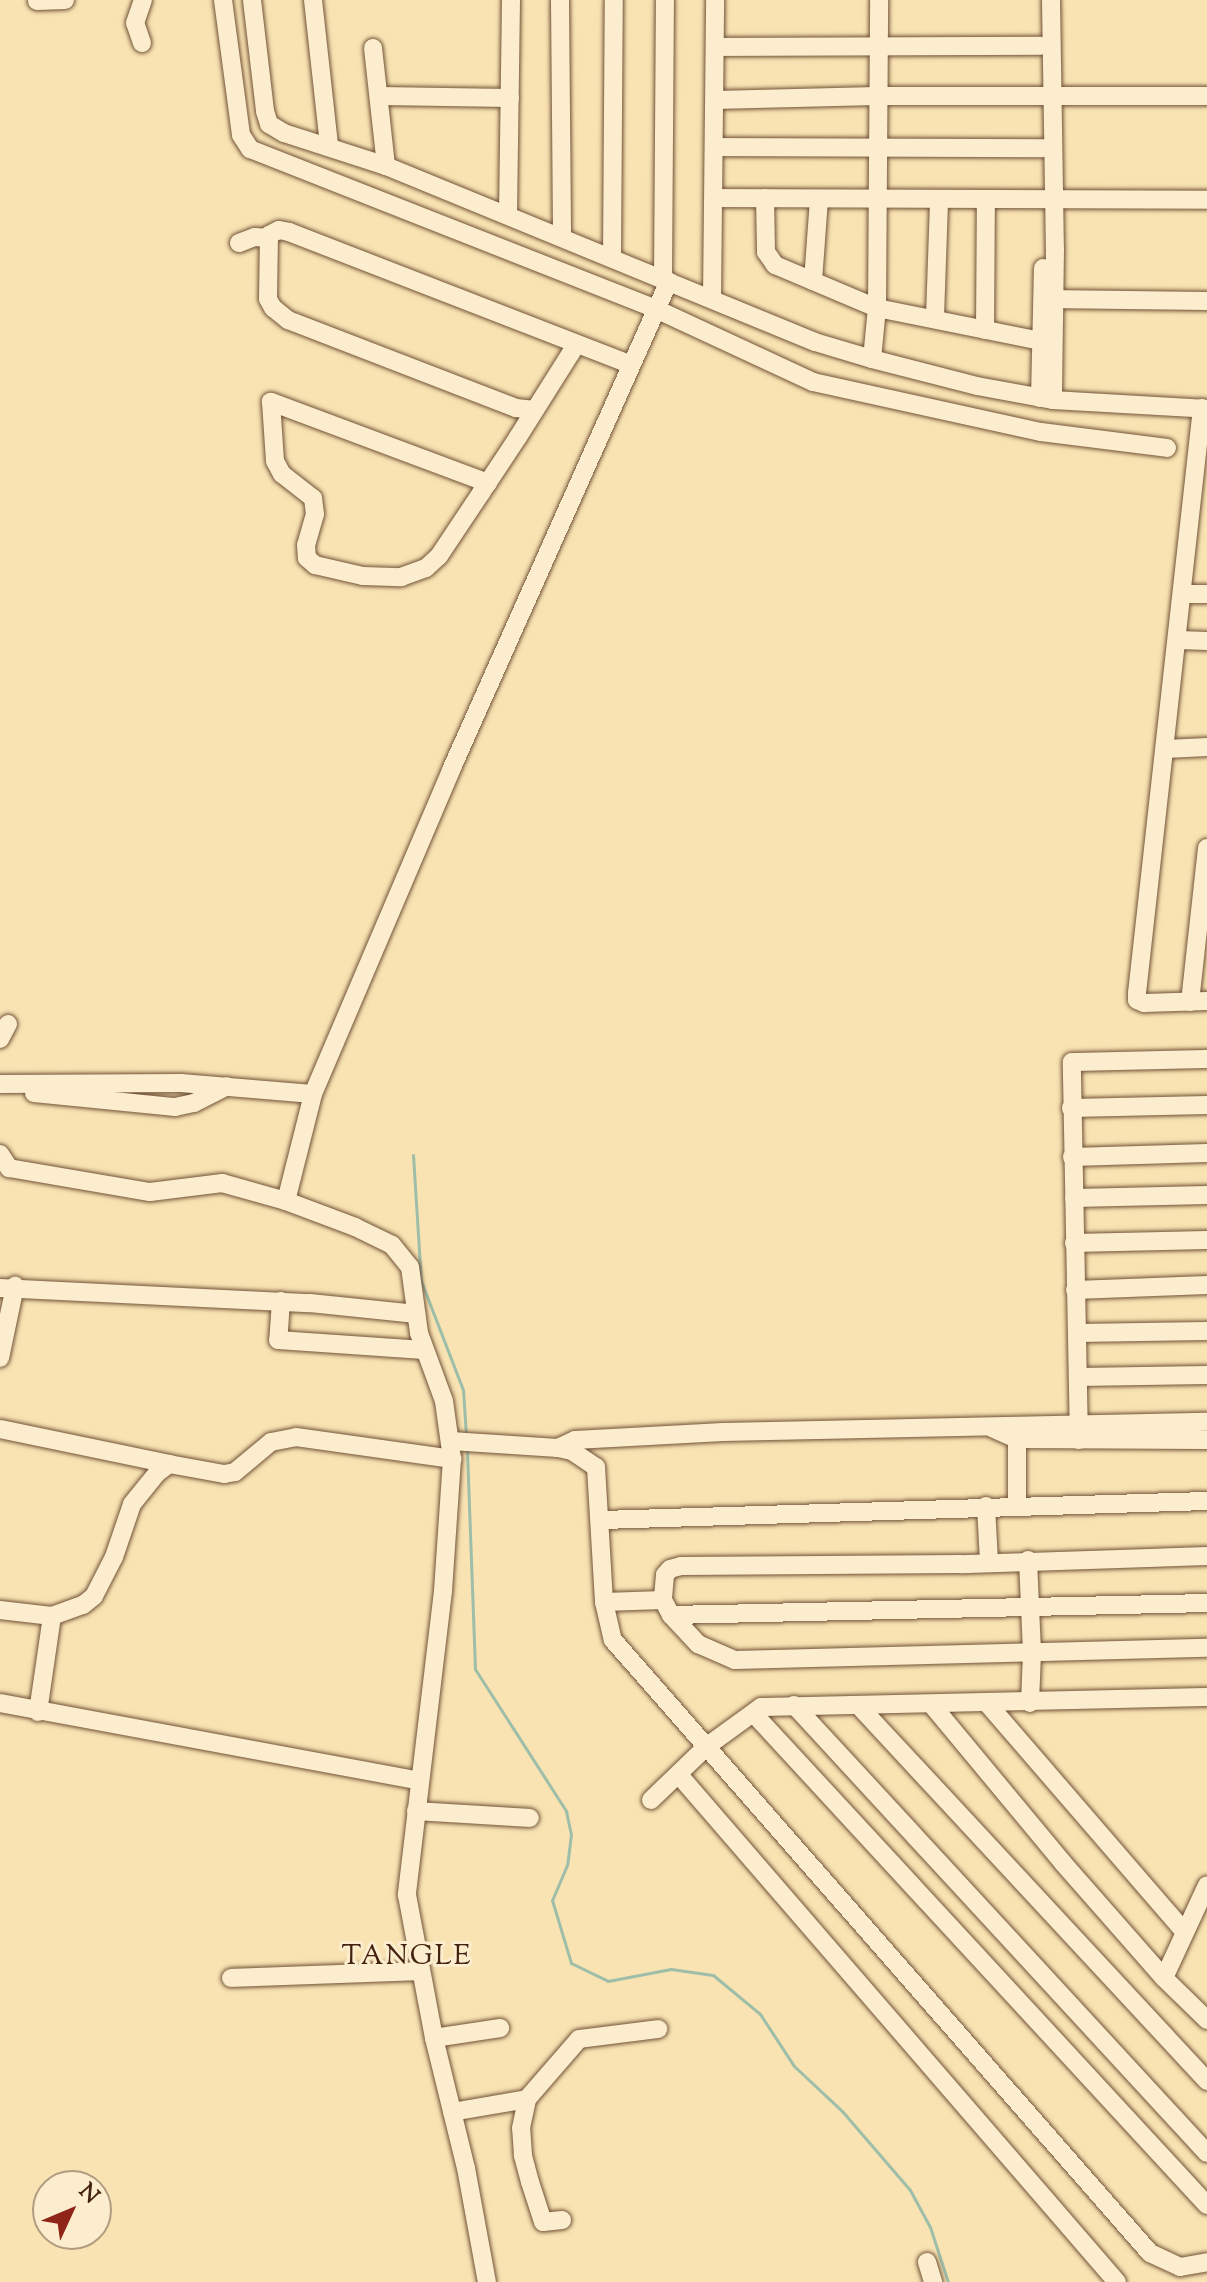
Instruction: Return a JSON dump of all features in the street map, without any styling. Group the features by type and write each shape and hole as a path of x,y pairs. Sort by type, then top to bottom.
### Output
{"street":[{"path":"37,1 65,0"},
{"path":"142,43 135,23 143,0"},
{"path":"223,0 241,135 250,149 658,310 824,385 1041,432 1167,448"},
{"path":"252,0 269,124 284,133 329,145 386,166 612,255 815,342 977,386 1046,399 1204,416 1200,489 1187,542 1179,640 1137,1000 1144,1003 1199,1001 1207,848"},
{"path":"313,0 329,145"},
{"path":"508,215 511,0"},
{"path":"560,0 562,237"},
{"path":"612,255 614,0"},
{"path":"286,1201 313,1094 630,364 658,310 666,280 665,0"},
{"path":"712,298 715,0"},
{"path":"872,359 877,308 879,0"},
{"path":"1042,0 1041,46 1048,97 1043,148 1048,200"},
{"path":"1046,399 1051,0"},
{"path":"715,47 1041,46"},
{"path":"373,48 386,166"},
{"path":"380,96 510,98"},
{"path":"715,100 876,96 1207,96"},
{"path":"715,147 1043,148"},
{"path":"714,198 1207,200"},
{"path":"765,198 770,261 877,308 935,317 1041,341"},
{"path":"813,281 819,199"},
{"path":"935,317 939,200"},
{"path":"985,330 986,201"},
{"path":"535,410 516,408 288,320 273,308 268,299 268,238 273,232 289,232 630,364"},
{"path":"239,243 255,237 268,238"},
{"path":"1048,299 1207,301"},
{"path":"1046,399 1041,341 1048,299"},
{"path":"488,483 271,402 275,461 282,474 313,498 315,514 306,545 307,558 315,565 363,576 401,577 426,568 439,556 488,483 576,345"},
{"path":"1187,542 1207,541"},
{"path":"1182,594 1207,594"},
{"path":"1179,640 1207,641"},
{"path":"1166,749 1207,747"},
{"path":"1079,1433 1072,1062 1207,1059"},
{"path":"0,1085 175,1107 194,1103 227,1086 313,1094"},
{"path":"1071,1108 1207,1105"},
{"path":"1072,1157 1207,1153"},
{"path":"2,1163 150,1192 222,1183 286,1201 392,1245 410,1267 424,1350 460,1446 407,1895 420,1971 487,2282"},
{"path":"1074,1198 1207,1195"},
{"path":"1074,1243 1207,1240"},
{"path":"1075,1290 1207,1285"},
{"path":"0,1358 8,1287 281,1301 416,1314"},
{"path":"281,1301 278,1340 424,1350"},
{"path":"1077,1333 1207,1331"},
{"path":"1078,1377 1207,1375"},
{"path":"986,1426 1017,1439 1207,1422"},
{"path":"558,1448 575,1440 723,1432 986,1426 1207,1440"},
{"path":"0,1429 224,1474 235,1472 271,1442 296,1437 558,1448 572,1451 596,1467"},
{"path":"613,1438 596,1467 602,1520 604,1602 613,1640 1150,2253 1180,2267 1207,2262"},
{"path":"1017,1439 1017,1505"},
{"path":"0,1610 52,1616 83,1605 94,1596 114,1557 132,1504 157,1473 169,1464"},
{"path":"602,1520 1207,1501"},
{"path":"986,1506 989,1562"},
{"path":"1207,1556 681,1566 670,1569 665,1575 667,1608 698,1644 735,1660 1207,1648"},
{"path":"1028,1560 1032,1653 1030,1703"},
{"path":"604,1602 667,1608 1207,1603"},
{"path":"38,1712 52,1616"},
{"path":"651,1800 706,1747 761,1707 1207,1697"},
{"path":"0,1703 419,1781"},
{"path":"987,1703 1184,1931"},
{"path":"794,1705 1207,2153"},
{"path":"858,1705 1207,2081"},
{"path":"932,1705 988,1776 1164,1978 1207,2020"},
{"path":"754,1714 1207,2205"},
{"path":"679,1775 1117,2282"},
{"path":"416,1811 530,1818"},
{"path":"1164,1978 1207,1885"},
{"path":"231,1978 420,1971"},
{"path":"434,2038 500,2028"},
{"path":"562,2220 543,2222 530,2182 521,2128 527,2099 579,2039 658,2029"},
{"path":"452,2112 527,2099"},
{"path":"927,2262 933,2282"}],"waterway":[{"path":"413,1155 421,1281 463,1390 466,1435"},
{"path":"467,1451 475,1669 566,1811 571,1834 567,1865 552,1900 571,1963 608,1981 671,1969 713,1975 760,2014 794,2066 842,2111 910,2190 930,2227 948,2282"}],"district":[{"name":"TANGLE","path":"407,1957"}]}
